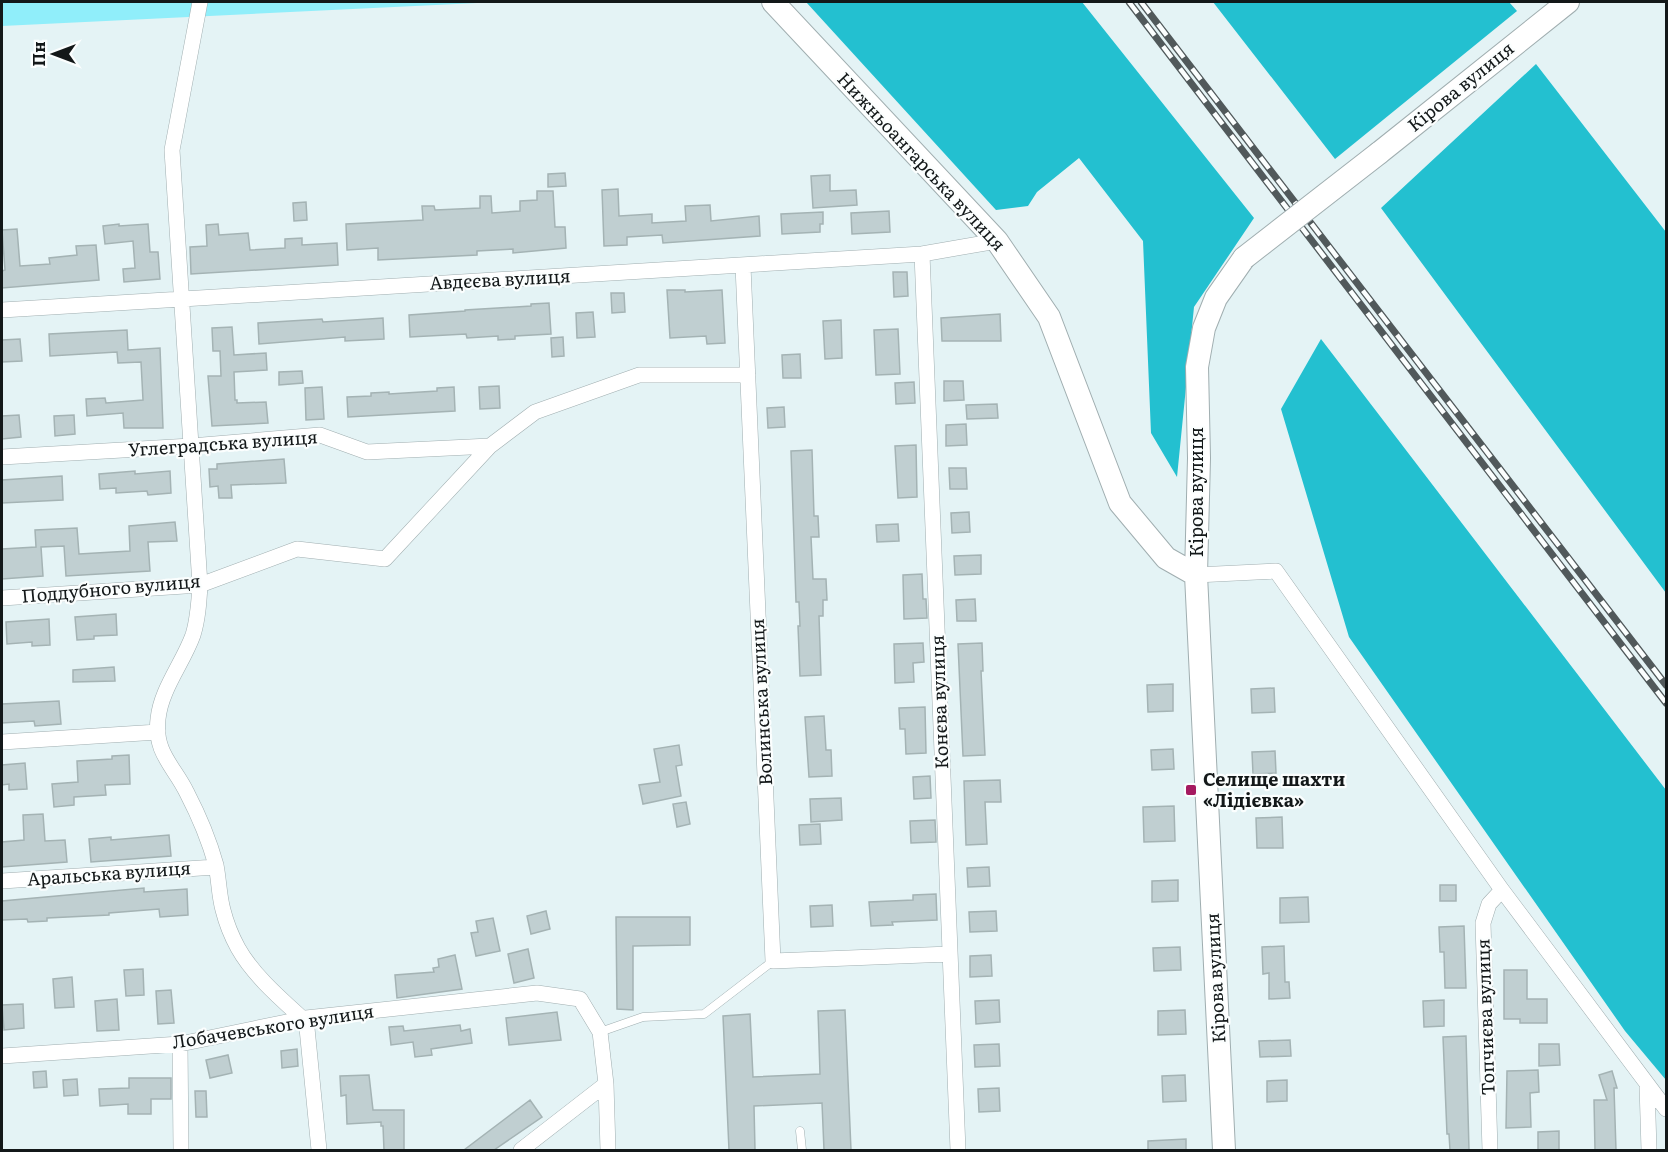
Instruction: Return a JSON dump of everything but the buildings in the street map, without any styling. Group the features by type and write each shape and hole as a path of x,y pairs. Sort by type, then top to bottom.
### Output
{"main road":[{"name":"Нижньоангарська вулиця","path":"772,2 997,241 1049,317 1120,503 1166,558 1196,575"},
{"name":"Кірова вулиця","path":"1224,1150 1196,575 1197,367 1204,328 1216,298 1244,258 1568,2"}],"street":[{"path":"200,2 172,150 200,585 199,608 193,634 164,698 158,717 159,744 186,791 206,834 216,867 223,910 239,949 268,987 304,1019 319,1150"},
{"name":"Авдєєва вулиця","path":"2,310 922,254 997,241"},
{"name":"Конєва вулиця","path":"922,254 958,1150"},
{"name":"Волинська вулиця","path":"743,266 773,961"},
{"path":"490,447 535,412 639,375 748,375"},
{"name":"Углеградська вулиця","path":"2,457 191,446 320,435 367,452 490,447"},
{"name":"Поддубного вулиця","path":"2,598 200,585 297,549 385,559 490,447"},
{"path":"1196,575 1276,571 1502,890 1666,1109"},
{"path":"2,742 158,732"},
{"name":"Аральська вулиця","path":"2,880 216,867"},
{"name":"Топчиєва вулиця","path":"1490,1150 1483,924 1489,904 1502,890"},
{"path":"773,961 950,954"},
{"name":"Лобачевського вулиця","path":"2,1056 180,1044 304,1019 537,993 580,999 600,1032"},
{"path":"600,1032 606,1084 608,1150"},
{"path":"180,1044 181,1150"},
{"path":"521,1150 606,1084"},
{"path":"1647,1085 1649,1150"}],"lane":[{"path":"600,1032 643,1017 704,1014 773,961"},
{"path":"800,1131 802,1150"}],"shaded area":[{"path":"2,2 498,2 2,26"},
{"path":"806,2 1082,2 1254,218 1194,307 1177,477 1151,433 1143,241 1079,158 1037,192 1028,206 996,210"},
{"path":"1213,2 1509,2 1517,11 1335,159"},
{"path":"1536,64 1666,232 1666,593 1381,208"},
{"path":"1321,339 1666,790 1666,1080 1625,1031 1349,637 1281,409"}],"railway":[{"path":"1129,2 1666,703"},
{"path":"1141,2 1666,685"}],"place":[{"name":"Селище шахти «Лідієвка»","path":"1191,790"}]}
